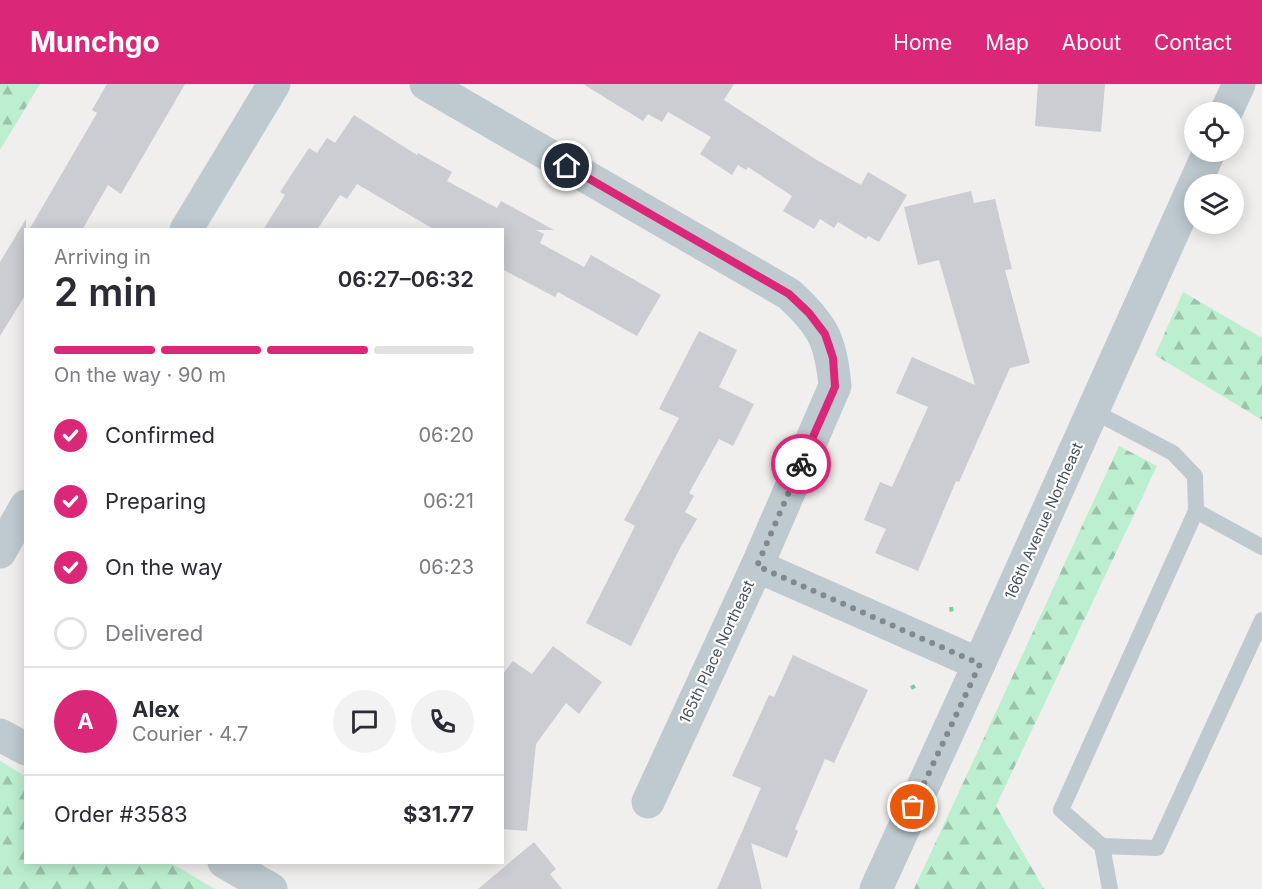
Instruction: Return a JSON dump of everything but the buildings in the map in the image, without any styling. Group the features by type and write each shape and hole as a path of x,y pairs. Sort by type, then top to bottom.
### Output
{"street":[{"path":"187,228 274,84"},
{"name":"165th Place Northeast","path":"426,84 789,294 809,313 825,334 833,358 835,387 757,566 648,802"},
{"path":"1231,102 1239,84"},
{"name":"166th Avenue Northeast","path":"876,889 980,664 1205,162"},
{"path":"0,552 24,510"},
{"path":"757,566 980,664"},
{"path":"0,735 24,748"},
{"path":"227,864 271,889"}],"lane":[{"path":"1093,411 1173,453 1195,476 1196,511 1061,810 1102,846 1110,889"},
{"path":"1196,511 1262,547"},
{"path":"1102,846 1157,848 1262,620"}],"path":[{"path":"951,607 952,614"},
{"path":"911,688 917,685"}],"green space":[{"path":"0,84 40,84 0,150"},
{"path":"1183,292 1262,338 1262,420 1155,355"},
{"path":"1119,446 1157,466 996,806 1044,889 914,889"},
{"path":"0,761 24,775 24,864 173,864 215,889 0,889"}],"way so far":[{"path":"801,464 757,566 980,664 913,807"}],"route":[{"path":"567,166 789,294 809,313 825,334 833,358 835,387 801,464"}]}
